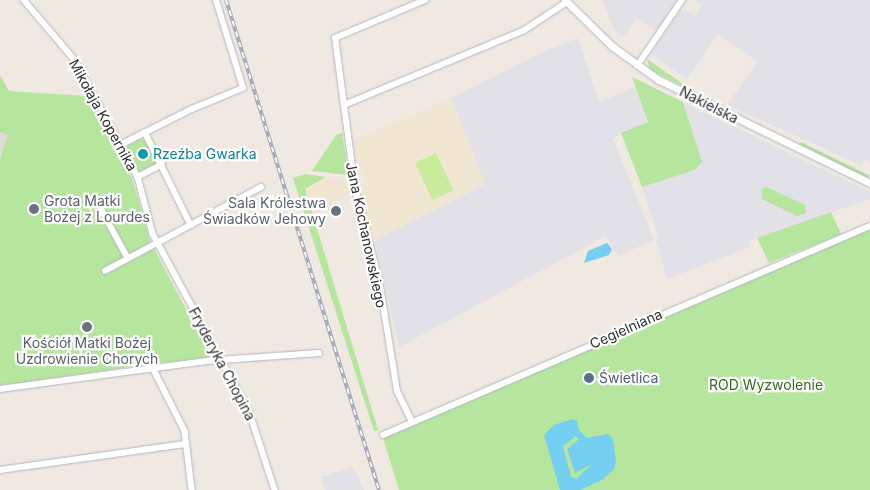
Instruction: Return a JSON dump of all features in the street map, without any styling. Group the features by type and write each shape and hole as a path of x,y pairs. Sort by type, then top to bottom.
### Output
{"street":[{"name":"Mikołaja Kopernika","path":"24,0 74,59 138,177 158,243"},
{"path":"120,145 243,88 216,0"},
{"name":"Jana Kochanowskiego","path":"412,422 394,378 379,280 354,189 334,38 425,0"},
{"path":"637,66 682,0"},
{"path":"344,105 523,31 566,1"},
{"name":"Nakielska","path":"566,1 637,66 703,103 870,183"},
{"path":"145,132 191,225"},
{"path":"138,177 162,164"},
{"path":"105,271 260,187"},
{"path":"99,205 128,258"},
{"name":"Cegielniana","path":"383,435 870,226"},
{"name":"Fryderyka Chopina","path":"158,243 250,413 275,490"},
{"path":"0,389 220,360 319,352"},
{"path":"153,368 182,421 192,490"},
{"path":"0,470 186,444"}],"shaded area":[{"path":"602,0 678,0 656,31 637,18 623,37 614,29"},
{"path":"695,0 870,0 870,162 866,159 861,165 727,105 758,62 718,34 687,79 651,54 680,11 685,9 695,16 702,5"},
{"path":"578,38 599,102 635,87 648,122 613,138 654,240 618,256 606,236 399,347 375,240 485,184 451,98 545,51"},
{"path":"451,98 485,184 375,240 365,212 359,186 365,182 352,142"},
{"path":"683,102 870,192 870,199 757,238 748,242 750,247 667,279 656,239 659,238 642,187 695,170 702,162"},
{"path":"0,132 8,135 0,159"},
{"path":"326,177 349,180 352,192 313,213 305,189"},
{"path":"353,467 364,490 325,490 321,477"}],"green space":[{"path":"647,59 686,86 650,70"},
{"path":"0,75 9,91 86,96 132,178 150,241 212,359 155,363 0,386"},
{"path":"632,77 683,102 702,162 695,170 642,187 621,133 648,122"},
{"path":"342,133 349,175 312,171 337,134"},
{"path":"140,139 147,141 158,164 138,172 126,147"},
{"path":"801,142 869,175 868,179 799,146"},
{"path":"436,153 453,190 432,200 415,163"},
{"path":"305,174 326,177 305,189 378,430 374,431 293,178"},
{"path":"767,187 805,205 806,213 797,216 762,199 762,189"},
{"path":"831,212 841,234 769,263 757,238"},
{"name":"ROD Wyzwolenie","path":"870,229 870,490 399,490 383,438"}],"water":[{"path":"607,243 612,249 609,255 584,263 588,251"},
{"path":"572,419 577,421 579,430 587,438 608,434 613,439 616,461 614,469 602,480 580,490 560,490 544,435 554,425","holes":["576,436 579,439 567,449 575,473 592,464 576,479 571,477 563,446"]}],"railway":[{"path":"226,0 379,490"}],"place":[{"name":"Rzeźba Gwarka","path":"143,154"},
{"name":"Grota Matki Bożej z Lourdes","path":"34,209"},
{"name":"Sala Królestwa Świadków Jehowy","path":"336,211"},
{"name":"Kościół Matki Bożej Uzdrowienie Chorych","path":"87,327"},
{"name":"Świetlica","path":"589,378"}]}
